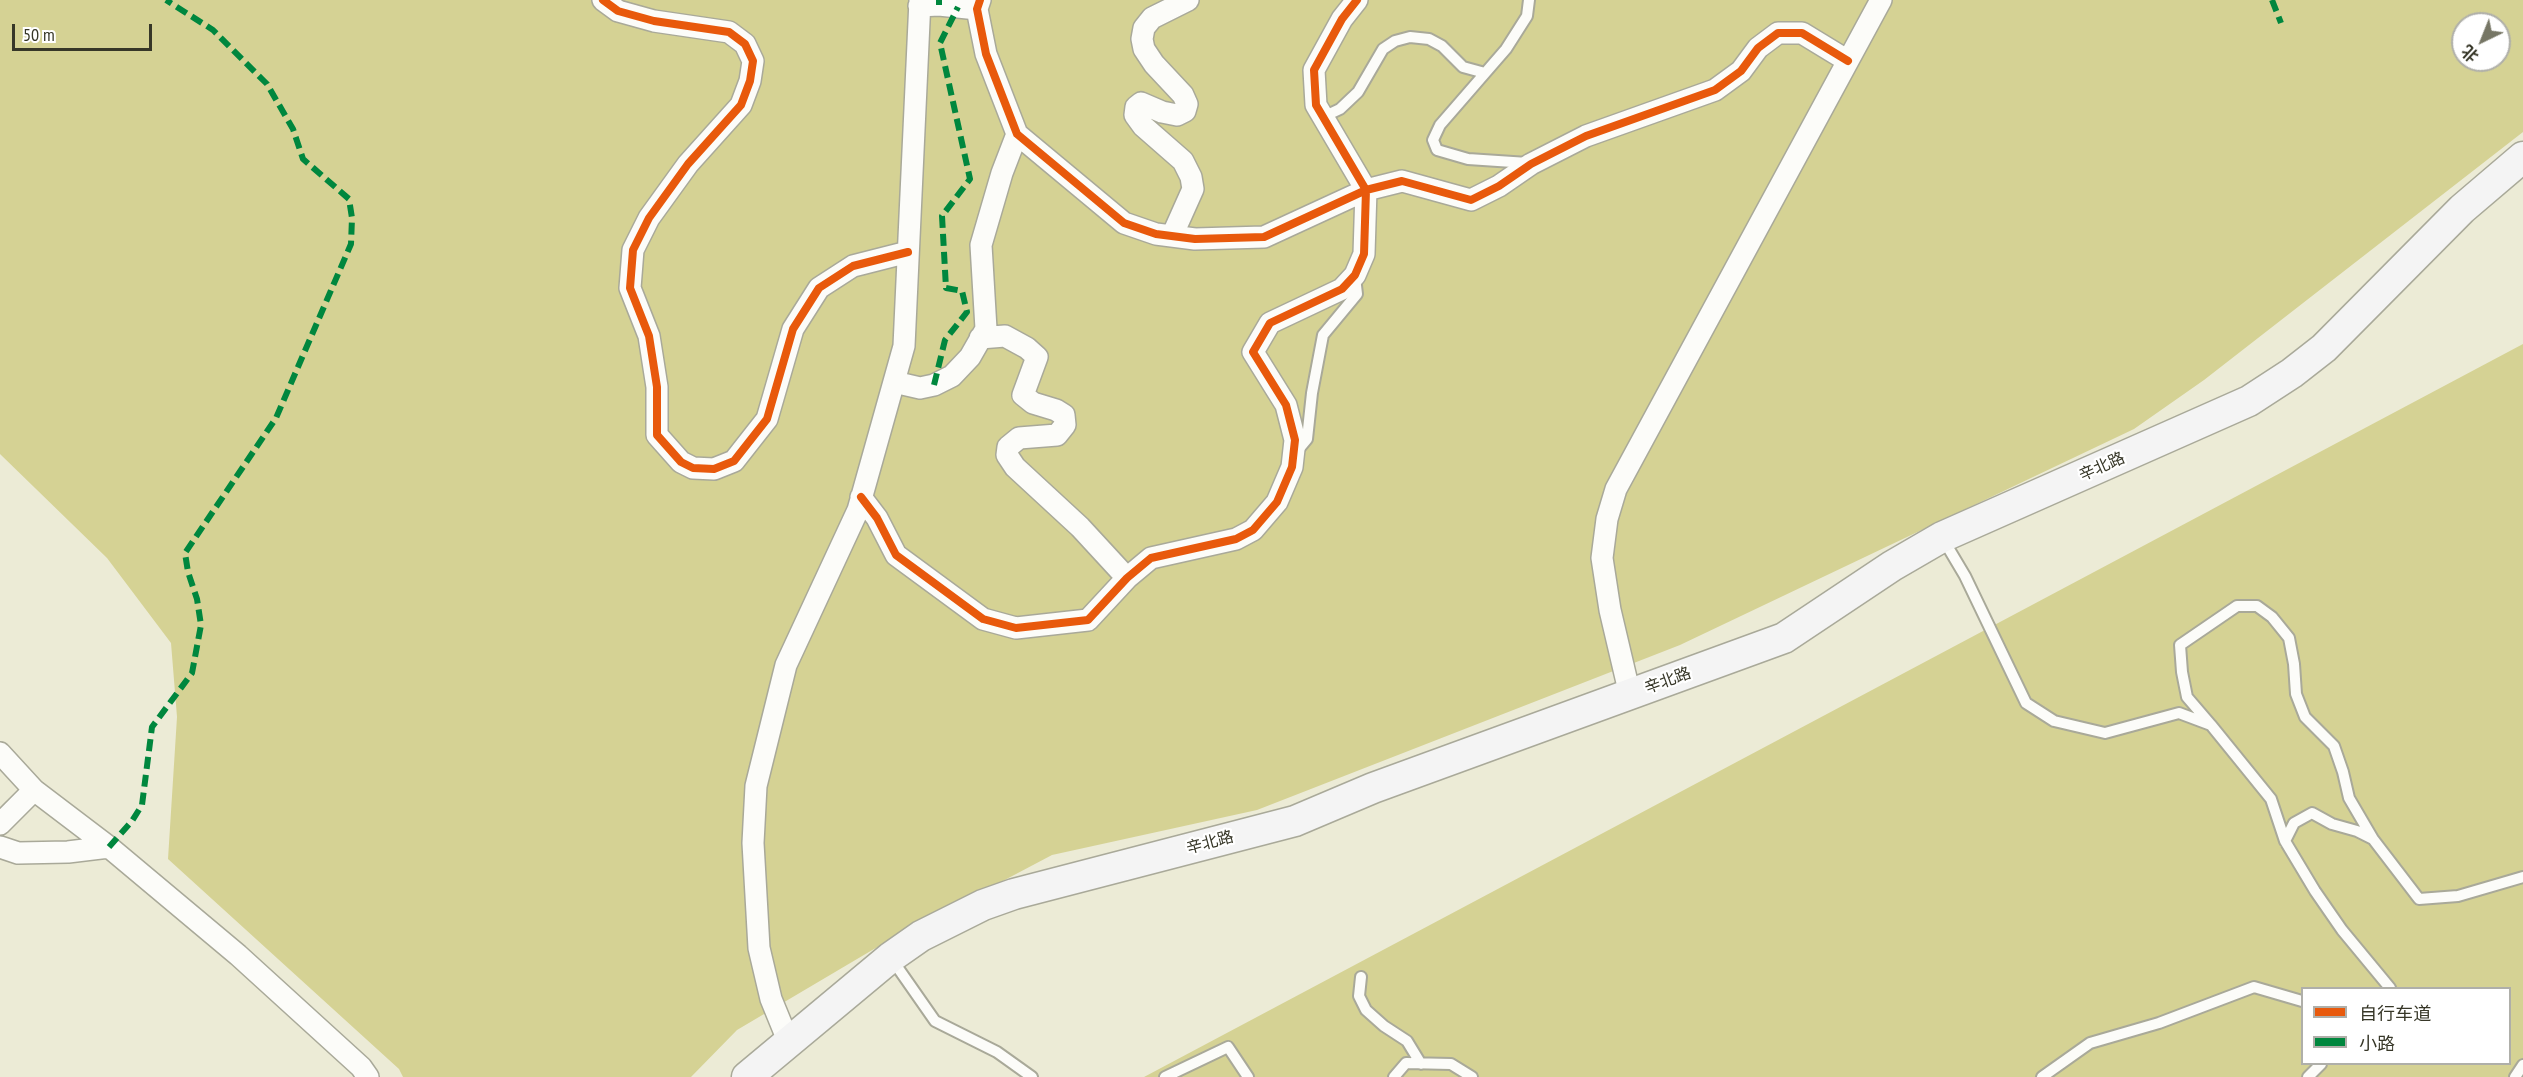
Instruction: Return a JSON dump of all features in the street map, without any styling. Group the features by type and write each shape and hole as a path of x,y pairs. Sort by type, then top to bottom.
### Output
{"main road":[{"name":"辛北路","path":"747,1077 891,957 952,919 1004,897 1295,821 1373,788 1784,638 1892,566 1942,537 2249,402 2324,348 2462,209 2523,157"}],"street":[{"path":"603,0 618,11 654,21 729,32 745,44 753,60 750,81 741,105 688,164 649,218 633,250 630,288 648,336 657,387 657,435 681,462 693,468 714,469 734,460 767,419 793,329 819,288 853,266 909,252"},
{"path":"1172,236 1193,189 1191,177 1183,161 1143,126 1135,115 1136,107 1141,103 1162,112 1177,115 1185,111 1187,104 1183,95 1154,64 1144,49 1142,39 1144,28 1152,18 1188,0"},
{"path":"861,498 877,518 896,555 984,619 1016,628 1088,620 1127,578 1151,558 1236,539 1253,530 1277,502 1292,467 1295,440 1286,405 1253,352 1270,322 1342,289 1355,275 1364,254 1366,190 1316,105 1314,70 1342,19 1357,0"},
{"path":"1630,695 1602,558 1607,519 1616,489 1848,61 1875,2"},
{"path":"789,1043 771,999 759,948 753,843 756,786 786,665 858,510 904,346 920,3 979,4 986,54 1017,134 1124,223 1156,234 1195,239 1264,237 1366,190 1402,181 1471,200 1499,186 1531,164 1586,136 1715,90 1741,70 1758,48 1778,33 1802,33 1848,61"},
{"path":"894,382 920,388 934,385 952,376 970,357 986,329 981,245 1002,173 1017,134"},
{"path":"980,338 1005,336 1027,348 1037,357 1023,395 1033,404 1056,410 1064,415 1065,425 1057,435 1019,438 1008,447 1007,455 1015,467 1080,527 1127,578"},
{"path":"0,753 34,790 109,847 238,955 361,1067 368,1077"},
{"path":"0,824 34,790"},
{"path":"0,847 18,853 68,852 109,847"}],"lane":[{"path":"1528,0 1527,16 1506,49 1440,125 1432,140 1437,150 1468,159 1531,164"},
{"path":"1323,117 1340,109 1358,92 1383,49 1395,41 1410,37 1429,39 1442,46 1464,67 1485,73"},
{"path":"1293,456 1307,439 1312,393 1323,335 1357,294 1355,275"},
{"path":"1942,537 1965,576 2026,703 2054,722 2104,733 2179,713 2211,725"},
{"path":"2389,987 2342,930 2285,841 2271,799 2187,697 2180,645 2237,606 2257,606 2272,617 2289,638 2296,694 2305,717 2334,746 2349,798 2373,839 2419,899 2458,896 2523,877"},
{"path":"2285,841 2294,823 2312,813 2332,824 2357,831 2373,839"},
{"path":"891,957 934,1021 997,1052 1032,1077"},
{"path":"1361,977 1359,996 1366,1010 1384,1026 1407,1041 1421,1064"},
{"path":"2042,1077 2090,1043 2159,1023 2254,987 2301,1001"},
{"path":"1165,1077 1228,1047 1248,1077"},
{"path":"1394,1077 1406,1063 1451,1064 1472,1077"},
{"path":"1014,1064 1022,1077"},
{"path":"2308,1077 2320,1065"},
{"path":"2515,1077 2523,1065"}],"shaded area":[{"path":"0,0 2523,0 2523,132 2204,380 2134,429 1680,645 1257,810 1052,855 874,949 737,1030 691,1077 403,1077 399,1069 168,859 177,717 171,643 107,558 0,454"},
{"path":"2523,344 2523,1077 1144,1077"}],"marked path":[{"path":"109,847 132,821 142,805 152,727 192,673 201,625 185,553 276,418 351,244 352,218 349,199 303,159 293,129 267,84 213,30 166,0"},
{"path":"939,0 939,5"},
{"path":"2272,0 2281,23"},
{"path":"934,385 945,340 967,312 962,291 946,288 942,216 970,179 940,43 958,7"}],"cycle path":[{"path":"603,0 618,11 654,21 729,32 745,44 753,61 750,81 741,105 688,164 649,218 633,250 630,288 649,336 657,387 657,435 681,462 693,468 714,469 734,461 767,419 793,329 819,288 853,266 908,252"},
{"path":"980,0 977,9 986,54 1017,134 1124,223 1156,234 1195,239 1264,237 1366,190 1402,181 1471,200 1499,186 1531,164 1586,136 1715,90 1741,71 1758,48 1778,33 1802,33 1848,61"},
{"path":"861,497 877,518 896,555 983,619 1016,628 1088,620 1127,578 1151,558 1236,539 1253,530 1277,502 1292,467 1295,440 1286,405 1253,352 1270,323 1342,289 1355,275 1364,254 1366,190 1316,105 1314,70 1342,19 1357,0"}]}
